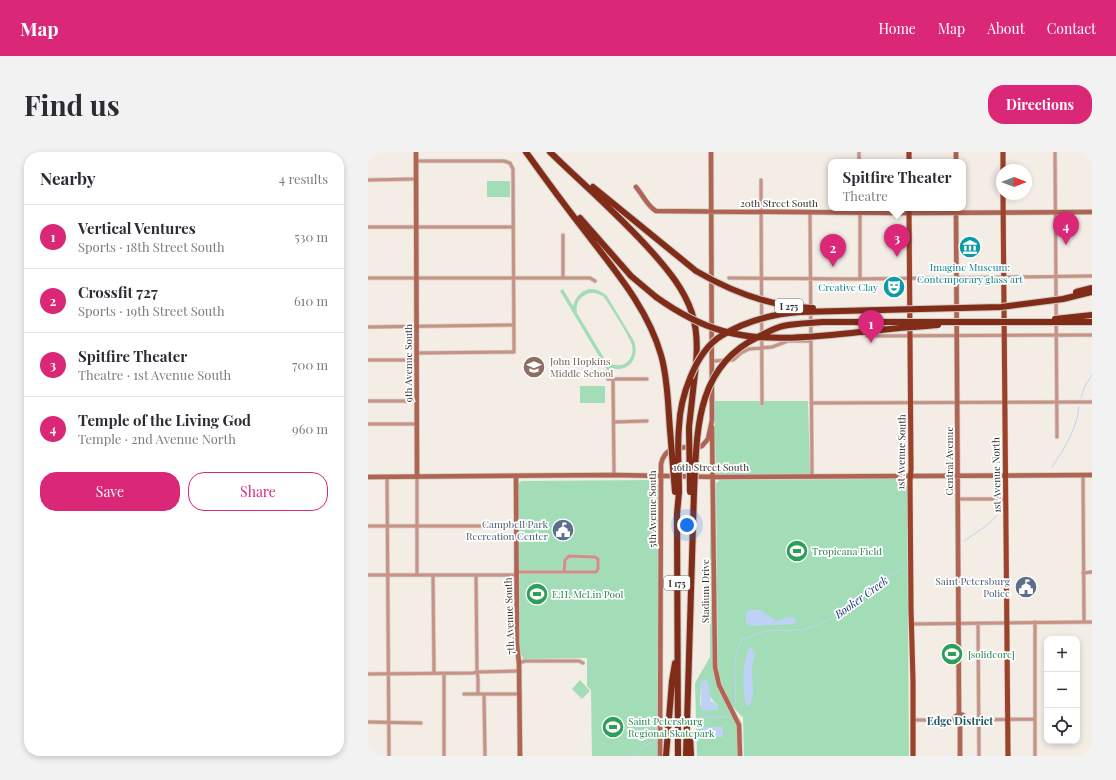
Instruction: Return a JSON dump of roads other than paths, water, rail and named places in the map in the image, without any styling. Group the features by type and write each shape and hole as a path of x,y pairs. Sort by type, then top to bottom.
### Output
{"highway":[{"path":"526,152 565,201 619,264 643,288 681,314 705,325 724,332 754,336 808,336 973,322"},
{"path":"526,152 643,310 652,328 665,372 677,492"},
{"path":"550,152 622,220 662,264 677,284 692,313 696,333 697,362 689,427 692,492"},
{"name":"I 275","path":"550,152 696,271 737,292 786,306 888,310 1001,308 1063,299 1092,292"},
{"path":"1050,301 1092,288"},
{"path":"677,492 678,428 684,394 697,363 708,348 720,336 759,319 779,314 800,312 888,310"},
{"path":"1024,322 1092,315"},
{"path":"692,492 697,434 704,398 719,369 734,352 752,339 783,326 823,322 1092,322"},
{"name":"I 175","path":"677,492 678,756"},
{"name":"I 175","path":"686,756 692,492"},
{"path":"666,756 672,681 677,652"},
{"path":"688,709 691,756"}],"main road":[{"path":"1003,152 1003,164"},
{"name":"1st Avenue North","path":"1004,200 1008,756"},
{"name":"1st Avenue South","path":"909,211 911,624 914,720 913,756"}],"street":[{"name":"9th Avenue South","path":"416,152 417,575"},
{"name":"5th Avenue South","path":"660,756 660,476 662,460 668,452 676,448 698,447 705,443 709,435 712,420 711,152"},
{"path":"1056,152 1057,437"},
{"path":"416,161 504,161 510,163 513,169 514,325 514,352 417,353"},
{"path":"368,180 416,179"},
{"path":"761,180 762,404"},
{"name":"20th Street South","path":"636,187 656,211 835,211"},
{"name":"20th Street South","path":"966,210 1092,212"},
{"path":"860,211 860,278"},
{"name":"Central Avenue","path":"956,211 959,714"},
{"path":"810,212 812,476"},
{"path":"368,227 513,227"},
{"path":"563,235 563,278"},
{"path":"728,278 957,278 1092,276"},
{"path":"368,278 590,278 595,281"},
{"path":"368,327 514,325"},
{"path":"867,336 1092,335"},
{"path":"712,361 733,360 744,350 753,348 772,347 788,341 811,341"},
{"path":"368,360 417,360"},
{"path":"608,379 647,379"},
{"path":"613,379 614,475"},
{"path":"368,401 417,401"},
{"path":"811,403 1092,402"},
{"name":"Stadium Drive","path":"712,420 714,477 715,667 719,685 739,725 740,756"},
{"path":"614,422 647,422"},
{"path":"368,424 417,424"},
{"name":"16th Street South","path":"368,477 614,475 714,477 1092,475"},
{"path":"1083,475 1084,622"},
{"name":"7th Avenue South","path":"516,476 517,650 520,663 520,756"},
{"path":"387,477 389,756"},
{"path":"958,499 1006,499"},
{"path":"368,526 516,526"},
{"path":"368,575 476,575 596,572 598,569 598,559 595,556 569,556 565,560 564,572"},
{"path":"1083,572 1092,572"},
{"path":"433,575 434,673"},
{"path":"476,575 478,694"},
{"path":"1034,622 1035,756"},
{"path":"911,624 1092,622"},
{"path":"978,623 979,756"},
{"path":"520,663 525,661 578,661 583,663"},
{"path":"368,674 444,674 520,671"},
{"path":"444,674 444,756"},
{"path":"464,694 520,694"},
{"path":"484,694 485,756"},
{"path":"954,720 959,714 963,715 965,720"},
{"path":"914,720 954,720 960,725"},
{"path":"965,720 1035,720"},
{"path":"960,725 963,724 965,720"},
{"path":"368,722 421,723"},
{"path":"960,725 960,756"}],"water":[{"path":"748,610 760,610 777,621 789,617 796,619 796,621 795,624 750,626 746,623 746,613"},
{"path":"750,647 755,655 752,667 753,693 751,703 748,707 746,706 745,700 744,667"},
{"path":"702,680 706,680 708,682 711,701 718,705 718,710 703,711 701,709"},
{"path":"703,727 723,727 723,737 704,737 702,734"}],"waterway":[{"name":"Booker Creek","path":"1081,398 1085,386 1092,375"},
{"name":"Booker Creek","path":"1052,467 1073,431 1079,407"},
{"name":"Booker Creek","path":"964,541 986,526 998,515"},
{"name":"Booker Creek","path":"735,705 735,665 741,640 765,631 803,630 823,623 845,611 870,589 904,567"},
{"name":"Booker Creek","path":"700,717 725,717 727,715"},
{"name":"Booker Creek","path":"632,756 641,748 657,741"}],"place":[{"name":"Temple of the Living God","path":"1066,245"},
{"name":"Imagine Museum: Contemporary glass art","path":"970,247"},
{"name":"Spitfire Theater","path":"897,257"},
{"name":"Crossfit 727","path":"833,267"},
{"name":"Creative Clay","path":"894,287"},
{"name":"Vertical Ventures","path":"871,343"},
{"name":"John Hopkins Middle School","path":"534,367"},
{"name":"Campbell Park Recreation Center","path":"563,530"},
{"name":"Tropicana Field","path":"797,551"},
{"name":"Saint Petersburg Police","path":"1026,587"},
{"name":"E.H. McLin Pool","path":"537,594"},
{"name":"[solidcore]","path":"952,654"},
{"name":"Saint Petersburg Regional Skatepark","path":"613,727"}],"district":[{"name":"Edge District","path":"960,720"}]}
